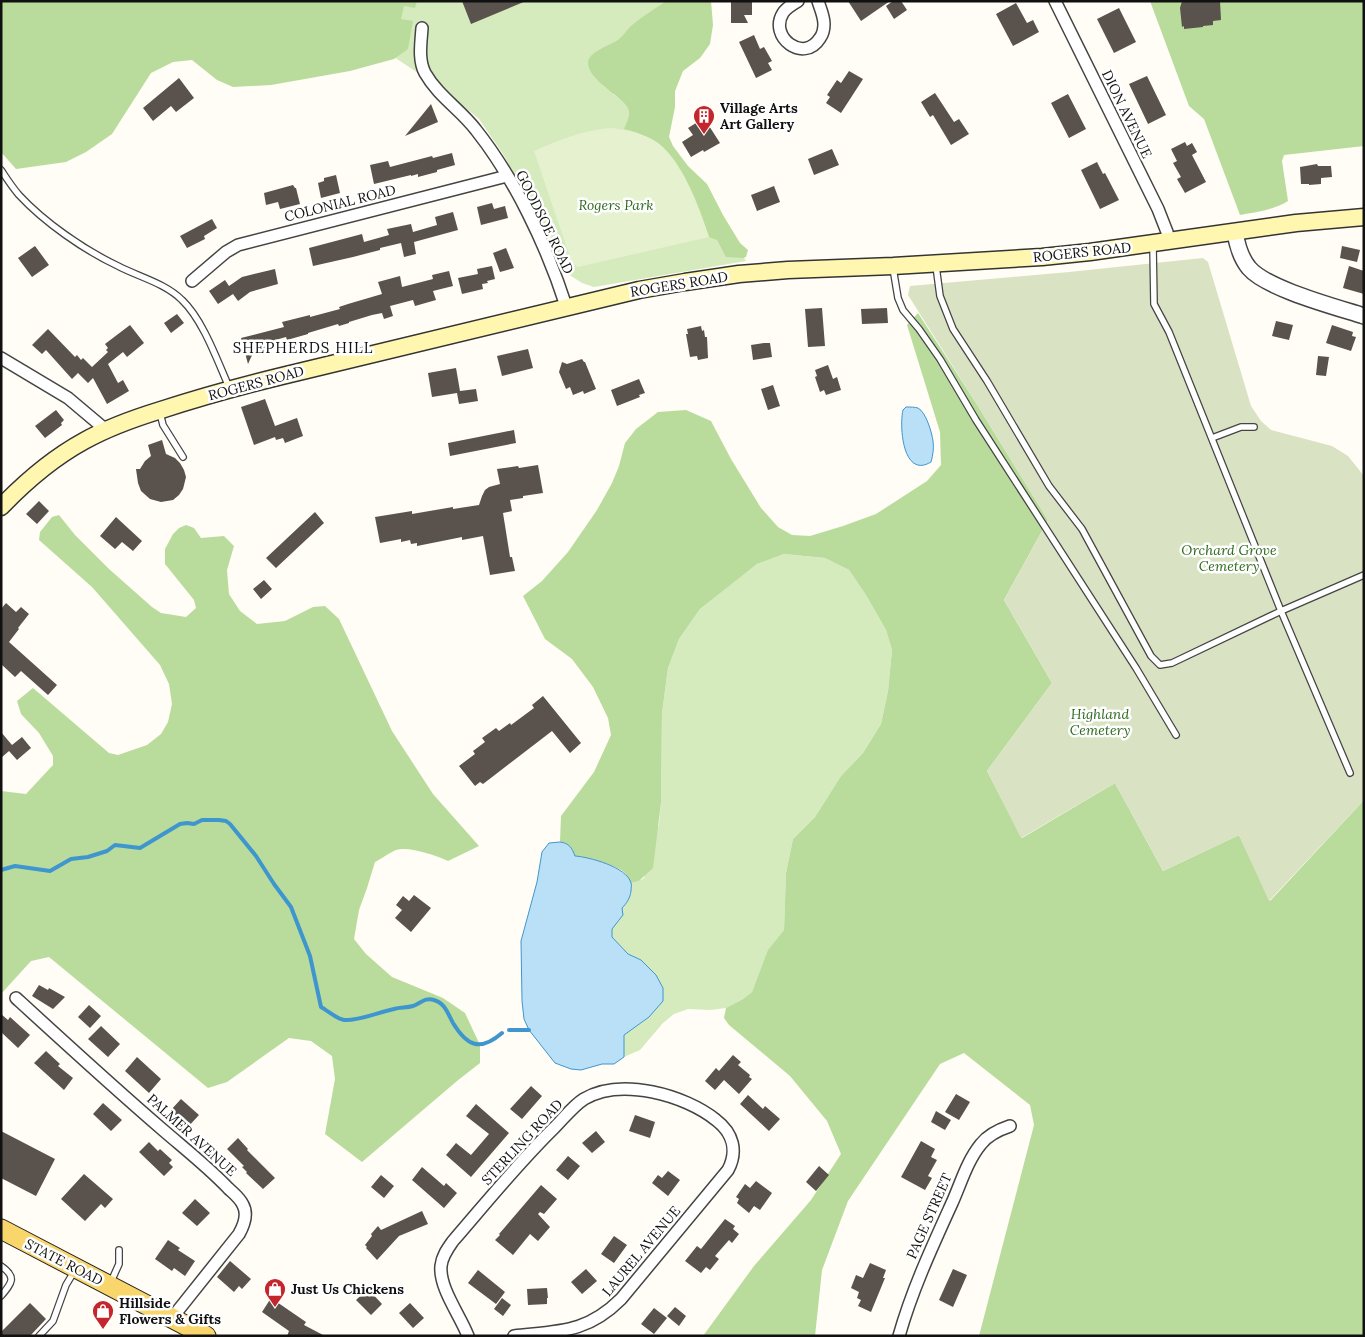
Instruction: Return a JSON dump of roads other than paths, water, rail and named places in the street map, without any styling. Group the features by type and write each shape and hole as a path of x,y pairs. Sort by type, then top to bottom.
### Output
{"main road":[{"name":"ROGERS ROAD","path":"1,507 29,480 77,445 129,420 229,389 566,306 639,290 739,274 815,268 936,264 1042,257 1153,244 1296,223 1364,217"},
{"name":"STATE ROAD","path":"2,1231 206,1336"}],"street":[{"path":"798,1 784,12 780,27 782,36 787,43 801,49 817,43 822,34 824,21 818,1"},
{"name":"DION AVENUE","path":"1054,1 1158,209 1169,241"},
{"name":"GOODSOE ROAD","path":"422,28 420,48 421,62 425,73 442,94 476,129 507,176 526,211 558,282 566,306"},
{"name":"COLONIAL ROAD","path":"192,281 226,252 238,245 507,176"},
{"path":"1235,232 1242,256 1249,268 1261,278 1298,294 1364,316"},
{"path":"1,358 68,398 106,430"},
{"name":"PALMER AVENUE","path":"16,998 221,1180 239,1198 244,1206 245,1220 239,1234 172,1318"},
{"name":"STERLING ROAD","path":"468,1336 448,1296 441,1274 442,1260 446,1251 532,1149 585,1099 598,1093 624,1090 646,1091 678,1098 709,1114 723,1126 732,1140 734,1152"},
{"name":"PAGE STREET","path":"900,1336 915,1287 927,1257 971,1160 982,1142 990,1135 1010,1126"},
{"name":"LAUREL AVENUE","path":"514,1336 579,1327 609,1310 645,1271 722,1177 730,1165 734,1152"}],"lane":[{"path":"1,170 20,196 69,238 117,266 167,289 182,300 193,313 203,331 229,389"},
{"path":"1153,244 1154,304 1169,332 1281,611 1350,773"},
{"path":"936,264 940,296 953,329 1049,486 1082,529 1146,648 1160,665 1172,663 1281,611 1364,575"},
{"path":"893,266 898,298 903,310 919,329 943,365 976,420 1136,668 1176,735"},
{"path":"159,410 163,425 183,457"},
{"path":"1212,438 1241,427 1254,427"},
{"path":"110,1286 119,1264 119,1250"},
{"path":"1,1266 9,1272 11,1277 9,1286 1,1296"},
{"path":"39,1336 54,1322 66,1285 76,1268"}],"water":[{"path":"906,407 918,408 926,418 933,441 931,462 922,465 914,463 909,458 905,449 902,428 903,410"},
{"path":"560,842 570,846 575,856 607,864 623,872 628,877 631,884 631,894 622,908 623,915 612,929 612,937 628,954 641,960 656,975 663,988 663,1001 649,1017 624,1035 624,1057 614,1064 602,1064 581,1070 571,1069 555,1063 529,1030 524,1019 522,1001 521,941 537,882 542,852 549,843"}],"waterway":[{"path":"1,870 15,866 50,871 71,859 88,857 107,851 115,845 140,848 180,824 194,824 202,820 226,821 256,856 291,907 310,956 321,1007 338,1018 350,1020 396,1008 413,1006 431,999 438,1001 444,1006 458,1031 463,1037 474,1044 487,1043 502,1033"},
{"path":"509,1030 529,1030"}],"place":[{"name":"Village Arts Art Gallery","path":"704,135"},
{"name":"Just Us Chickens","path":"275,1308"},
{"name":"Hillside Flowers & Gifts","path":"103,1330"}],"district":[{"name":"SHEPHERDS HILL","path":"303,347"}],"park label":[{"name":"Rogers Park","path":"616,205"},
{"name":"Orchard Grove Cemetery","path":"1229,558"},
{"name":"Highland Cemetery","path":"1100,722"}]}
